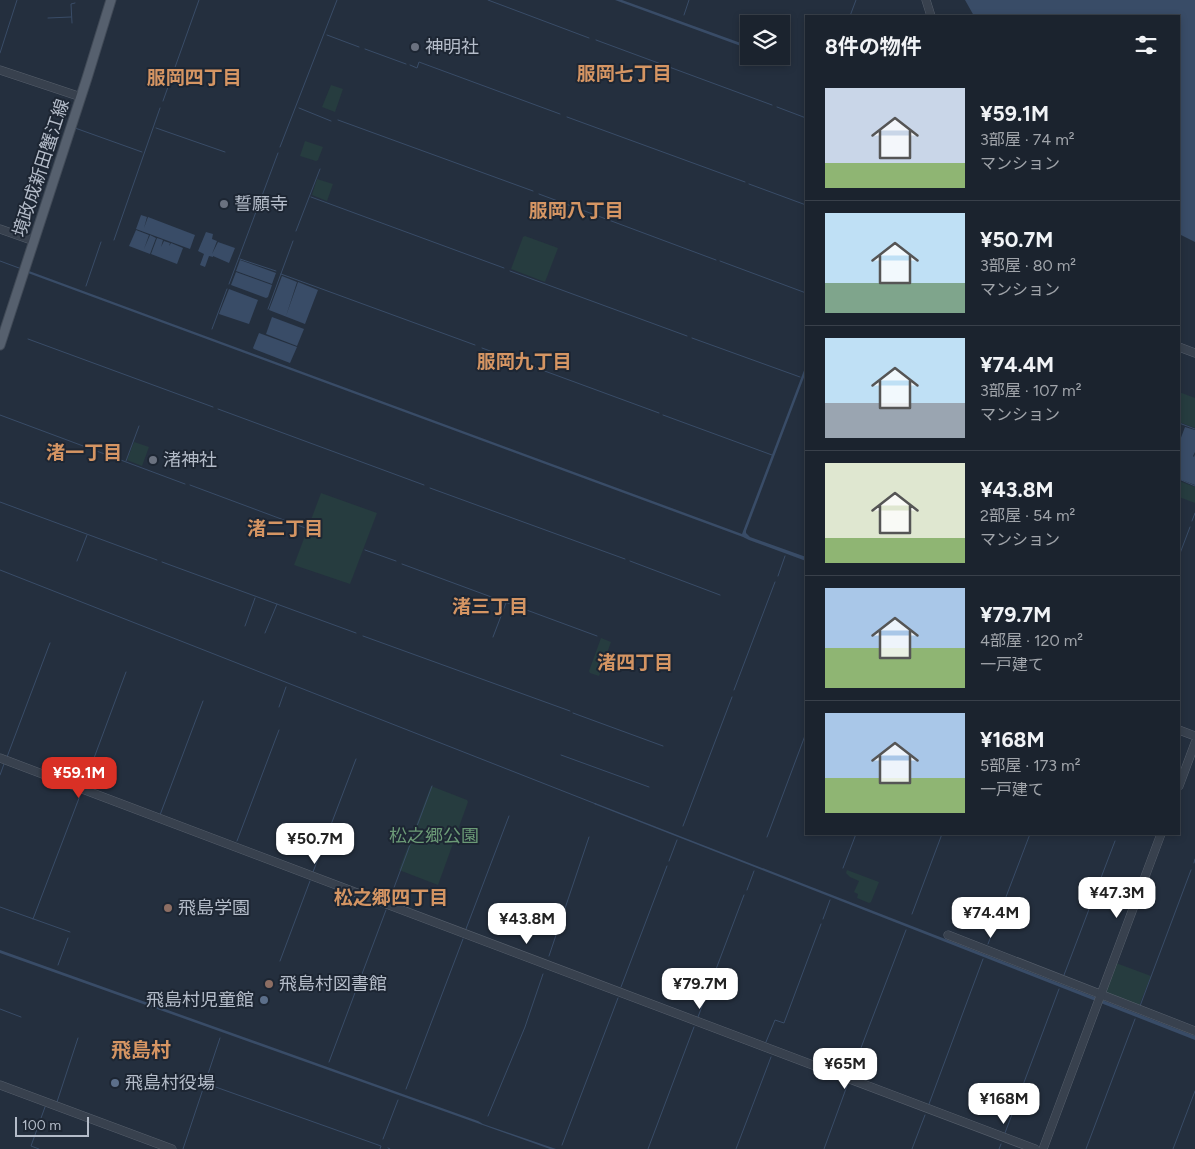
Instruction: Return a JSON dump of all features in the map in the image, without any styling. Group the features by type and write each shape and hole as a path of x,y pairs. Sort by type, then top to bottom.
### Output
{"main road":[{"name":"境政成新田蟹江線","path":"0,345 111,0"}],"street":[{"path":"926,0 931,15"},
{"path":"0,70 81,97"},
{"path":"0,229 34,241"},
{"path":"1180,347 1195,353"},
{"path":"1180,730 1195,736"},
{"path":"1180,783 1195,743"},
{"path":"0,758 1035,1149"},
{"path":"1042,1149 1161,835"},
{"path":"948,935 1099,998 1195,1031"},
{"path":"0,1085 172,1149"}],"green space":[{"path":"331,85 343,89 335,112 322,107"},
{"path":"305,141 323,147 318,160 300,156"},
{"path":"317,179 333,184 327,201 312,195"},
{"path":"525,236 558,248 545,282 511,269"},
{"path":"1180,392 1195,398 1195,428 1180,422"},
{"path":"134,442 149,447 142,466 127,460"},
{"path":"1180,481 1195,487 1195,503 1180,497"},
{"path":"321,493 377,513 350,584 294,565"},
{"path":"601,638 611,642 599,676 589,671"},
{"name":"松之郷公園","path":"431,786 468,802 438,885 399,870"},
{"path":"847,870 879,882 871,902 869,903 857,898 858,894 854,892 859,881 850,877 846,873"},
{"path":"1116,963 1151,976 1139,1006 1107,994 1106,990"}],"water":[{"path":"615,0 622,0 740,43 740,46"},
{"path":"965,0 1195,0 1195,242 1180,234 1180,15 973,15"},
{"path":"141,215 147,217 144,228 148,217 195,235 190,249 136,229"},
{"path":"136,230 149,235 144,249 150,235 156,238 150,254 129,246"},
{"path":"206,232 213,234 212,239 217,241 212,254 218,242 235,248 229,263 209,256 205,267 200,265 204,254 198,251"},
{"path":"157,238 163,240 161,247 164,241 170,243 169,246 171,243 183,248 177,264 151,254"},
{"path":"240,260 276,273 272,284 236,271"},
{"path":"29,271 742,534 805,368 805,375 746,533 750,537 805,557 805,561 743,537 28,273"},
{"path":"236,272 272,285 268,297 266,298 231,285"},
{"path":"282,276 297,282 286,316 298,282 318,290 305,324 269,310"},
{"path":"229,289 258,300 249,324 219,314"},
{"path":"272,317 304,329 297,346 266,334"},
{"path":"259,333 297,347 290,363 254,349"},
{"path":"1185,427 1195,430 1195,452 1193,456 1195,454 1195,485 1180,479 1180,440"},
{"path":"594,804 1195,1036 1195,1040"},
{"path":"0,950 556,1149 550,1149 0,953"}],"waterway":[{"path":"0,53 17,0"},
{"path":"163,101 199,0"},
{"path":"280,147 337,0"},
{"path":"488,0 589,38"},
{"path":"684,15 689,0"},
{"path":"850,15 856,0"},
{"path":"72,23 71,4 75,3"},
{"path":"48,18 71,17"},
{"path":"327,35 359,47"},
{"path":"596,40 772,105"},
{"path":"365,49 406,64"},
{"path":"410,65 417,68 419,62 560,114"},
{"path":"777,107 805,118"},
{"path":"114,240 160,108"},
{"path":"299,108 331,121"},
{"path":"567,117 745,182"},
{"path":"338,120 533,191"},
{"path":"75,128 142,152"},
{"path":"156,128 225,152"},
{"path":"229,284 278,153"},
{"path":"296,231 320,169"},
{"path":"749,184 805,205"},
{"path":"539,194 716,260"},
{"path":"311,197 504,268"},
{"path":"268,309 293,241"},
{"path":"86,286 101,242"},
{"path":"240,259 276,271"},
{"path":"0,261 19,268"},
{"path":"720,261 805,293"},
{"path":"510,271 687,336"},
{"path":"281,274 475,345"},
{"path":"212,329 227,289"},
{"path":"692,338 800,377"},
{"path":"28,339 213,407"},
{"path":"482,348 659,413"},
{"path":"218,409 424,485"},
{"path":"0,415 185,484"},
{"path":"663,415 772,455"},
{"path":"1180,423 1195,429"},
{"path":"126,461 139,426"},
{"path":"1180,479 1195,486"},
{"path":"190,485 308,529"},
{"path":"430,488 625,559"},
{"path":"0,502 157,560"},
{"path":"1192,521 1195,513"},
{"path":"1180,553 1190,527"},
{"path":"77,561 87,535"},
{"path":"365,550 396,561"},
{"path":"778,576 785,556"},
{"path":"630,561 720,595"},
{"path":"162,562 356,633"},
{"path":"402,564 597,636"},
{"path":"0,570 596,804"},
{"path":"734,690 775,582"},
{"path":"245,626 255,598"},
{"path":"493,637 506,603"},
{"path":"265,633 277,604"},
{"path":"363,636 570,711"},
{"path":"7,757 50,643"},
{"path":"84,785 126,672"},
{"path":"279,707 286,687"},
{"path":"683,826 732,697"},
{"path":"160,815 203,701"},
{"path":"573,713 663,746"},
{"path":"237,841 279,730"},
{"path":"767,837 805,736"},
{"path":"561,755 649,787"},
{"path":"313,872 356,759"},
{"path":"0,775 4,764"},
{"path":"389,901 432,786"},
{"path":"33,919 81,793"},
{"path":"466,929 509,816"},
{"path":"843,868 856,835"},
{"path":"912,914 942,835"},
{"path":"988,944 1030,835"},
{"path":"549,956 589,837"},
{"path":"669,861 677,840"},
{"path":"1064,975 1115,841"},
{"path":"1194,863 1195,859"},
{"path":"621,987 667,866"},
{"path":"1140,1006 1191,870"},
{"path":"747,890 754,871"},
{"path":"280,961 310,881"},
{"path":"698,1017 744,895"},
{"path":"823,919 830,900"},
{"path":"0,907 70,932"},
{"path":"329,1062 386,910"},
{"path":"766,1042 775,1020 784,1023 821,924"},
{"path":"851,1074 906,930"},
{"path":"58,965 68,938"},
{"path":"406,1089 463,939"},
{"path":"929,1104 983,959"},
{"path":"488,1116 525,1027 543,974"},
{"path":"1005,1133 1059,989"},
{"path":"562,1145 618,998"},
{"path":"0,1009 21,1017"},
{"path":"1086,1149 1135,1019"},
{"path":"648,1149 694,1027"},
{"path":"57,1102 78,1038"},
{"path":"183,1149 220,1038"},
{"path":"736,1149 771,1057"},
{"path":"210,1085 381,1146 380,1149"},
{"path":"824,1149 847,1086"},
{"path":"1173,1149 1195,1091"},
{"path":"383,1139 398,1100"},
{"path":"39,1149 31,1146 45,1107"},
{"path":"912,1149 925,1115"},
{"path":"999,1149 1001,1144"}],"place":[{"name":"神明社","path":"415,47"},
{"name":"誓願寺","path":"224,204"},
{"name":"渚神社","path":"153,460"},
{"name":"飛島学園","path":"168,908"},
{"name":"飛島村図書館","path":"269,984"},
{"name":"飛島村児童館","path":"264,1000"},
{"name":"飛島村役場","path":"115,1083"}],"district":[{"name":"服岡七丁目","path":"624,73"},
{"name":"服岡四丁目","path":"194,77"},
{"name":"服岡八丁目","path":"576,210"},
{"name":"服岡九丁目","path":"524,361"},
{"name":"渚一丁目","path":"84,452"},
{"name":"渚二丁目","path":"285,528"},
{"name":"渚三丁目","path":"490,606"},
{"name":"渚四丁目","path":"635,662"},
{"name":"松之郷四丁目","path":"391,897"},
{"name":"飛島村","path":"141,1050"}]}
